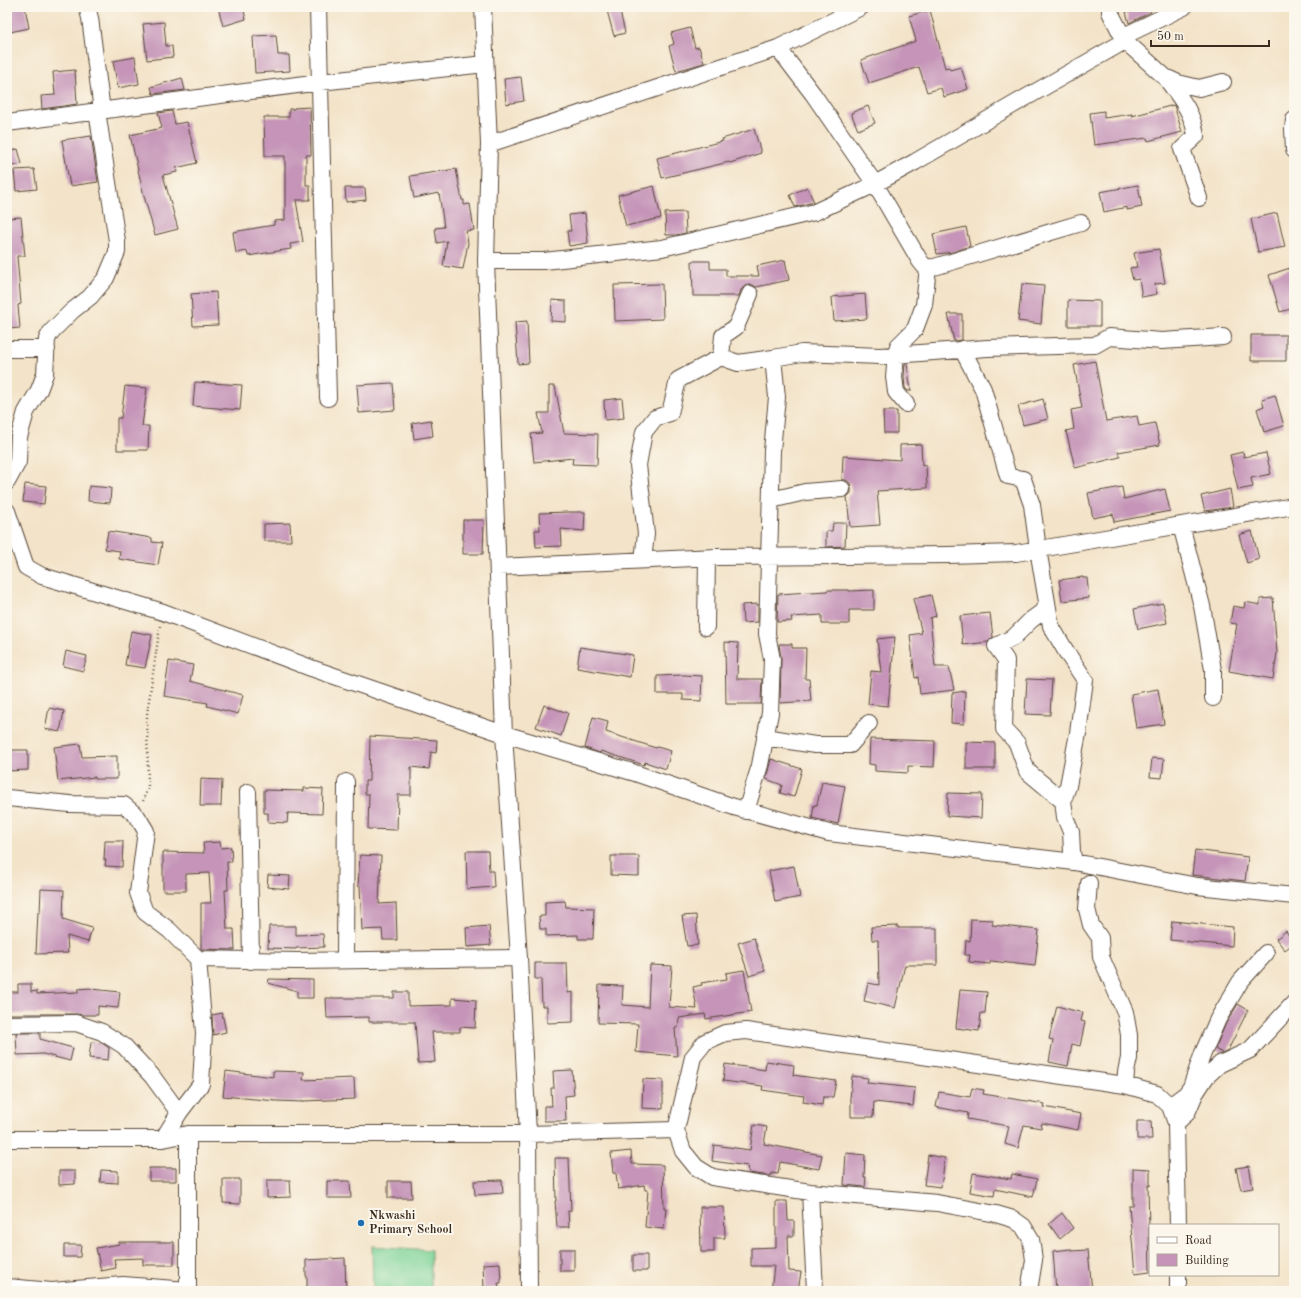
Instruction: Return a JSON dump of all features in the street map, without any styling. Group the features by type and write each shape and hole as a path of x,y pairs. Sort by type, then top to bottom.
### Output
{"street":[{"path":"7,482 18,462 19,437 26,412 39,390 45,374 47,339 51,332 72,310 90,297 106,278 117,252 117,241 100,111 90,18 87,7"},
{"path":"318,7 328,398"},
{"path":"483,7 488,144 486,261 504,734 519,958 528,1134 529,1291"},
{"path":"488,144 778,48 862,7"},
{"path":"1110,7 1110,12 1125,41 1165,76 1178,83 1199,88 1223,82"},
{"path":"1125,41 1126,35 1184,7"},
{"path":"486,261 544,261 662,248 816,212 875,184 915,162 1125,41"},
{"path":"778,48 813,94 875,184 924,266 931,268 1081,223"},
{"path":"7,123 320,82 485,64"},
{"path":"1165,76 1185,104 1194,124 1196,136 1182,149 1199,198"},
{"path":"1294,120 1294,150"},
{"path":"906,404 896,392 894,378 896,354 898,346 915,329 924,305 928,267"},
{"path":"721,357 723,336 736,327 750,294"},
{"path":"643,560 646,534 638,465 644,432 655,418 670,413 678,380 721,357 738,363 802,353 880,356 987,348 1095,345 1109,337 1162,341 1223,337"},
{"path":"7,349 47,349"},
{"path":"962,350 983,389 1008,476 1023,478 1032,505 1051,626 1085,680 1078,733 1068,786 1063,801 1065,816 1071,832 1074,862"},
{"path":"746,811 760,765 766,737 770,713 772,685 772,659 767,634 772,451 777,397 773,358"},
{"path":"771,500 805,492 842,489"},
{"path":"498,567 707,558 1016,553 1294,506"},
{"path":"7,510 26,567 42,576 163,612 311,668 504,734 632,772 746,811 829,833 1074,862 1196,886 1294,896"},
{"path":"1181,525 1202,606 1213,670 1213,698"},
{"path":"706,627 707,558"},
{"path":"1047,603 1042,612 1031,620 1014,637 996,646 1006,660 1004,729 1018,743 1027,771 1063,801"},
{"path":"766,737 815,744 850,745 869,723"},
{"path":"345,960 346,782"},
{"path":"248,792 251,961"},
{"path":"7,798 70,804 124,805 137,816 146,831 138,893 146,912 169,930 198,959 204,1033 201,1084 179,1113 163,1139"},
{"path":"1089,883 1087,909 1091,925 1100,938 1102,957 1125,1012 1129,1035 1129,1058 1125,1085"},
{"path":"1170,1106 1186,1094 1191,1087 1203,1053 1218,1019 1240,982 1266,953"},
{"path":"198,959 251,961 519,958"},
{"path":"1176,1123 1187,1113 1195,1094 1206,1077 1220,1064 1250,1050 1294,1003"},
{"path":"7,1024 76,1023 102,1032 124,1046 152,1076 179,1113"},
{"path":"1029,1291 1034,1260 1031,1239 1023,1226 1013,1219 996,1214 937,1203 810,1192 712,1177 696,1167 683,1151 676,1130 693,1057 705,1042 725,1033 746,1032 1125,1085 1157,1094 1170,1106 1176,1123 1178,1224"},
{"path":"7,1139 163,1139 188,1134 528,1134 676,1130"},
{"path":"7,1287 52,1291 123,1285 188,1291 188,1134"},
{"path":"810,1192 815,1291"},
{"path":"1178,1276 1178,1291"}],"path":[{"path":"137,816 148,788 147,714 163,612"}],"green space":[{"path":"372,1246 431,1250 431,1291 373,1291"}],"building":[{"path":"7,7 25,7 29,28 10,32 7,18"},
{"path":"218,7 243,7 246,19 223,26"},
{"path":"606,7 619,7 625,33 614,36"},
{"path":"1127,7 1149,7 1151,12 1129,23 1126,12 1128,11"},
{"path":"930,10 945,68 949,67 950,70 961,67 968,89 944,97 941,88 927,92 919,67 869,83 861,60 916,41 909,16"},
{"path":"164,22 166,46 172,46 173,57 147,60 143,24"},
{"path":"690,28 695,48 699,47 704,63 676,71 669,46 674,44 671,33"},
{"path":"276,35 278,55 289,55 290,71 255,73 253,36"},
{"path":"135,57 139,84 118,88 113,61"},
{"path":"75,70 77,104 42,109 41,96 55,95 53,72"},
{"path":"521,77 524,101 506,104 504,79"},
{"path":"182,78 185,90 153,94 151,87"},
{"path":"1174,105 1182,132 1148,141 1147,138 1094,145 1090,113 1104,111 1104,118 1132,114 1132,116"},
{"path":"868,106 875,123 858,130 851,113"},
{"path":"310,107 311,155 306,155 306,185 310,185 310,200 296,200 303,242 290,244 291,249 248,256 247,251 236,253 233,232 274,225 274,221 285,220 285,156 265,156 264,117 289,117 289,109"},
{"path":"172,111 175,124 187,122 197,163 176,168 177,172 163,175 178,229 155,235 144,196 130,135 162,128 158,113"},
{"path":"754,129 761,153 730,163 662,178 657,158 723,141 722,139"},
{"path":"91,136 98,182 70,186 62,140"},
{"path":"18,149 22,164 7,167 7,152"},
{"path":"34,169 37,189 16,191 14,170"},
{"path":"456,169 464,205 470,204 474,230 466,231 468,243 463,269 443,266 447,241 437,243 435,228 444,227 439,193 414,198 410,176"},
{"path":"1138,185 1142,207 1127,210 1127,207 1104,212 1100,192"},
{"path":"654,186 661,218 626,226 618,195"},
{"path":"807,187 814,202 795,207 790,195"},
{"path":"345,188 365,188 366,200 346,202"},
{"path":"685,212 686,233 666,235 665,213"},
{"path":"585,213 588,243 569,246 567,231 571,231 569,215"},
{"path":"1277,213 1285,247 1258,252 1251,219"},
{"path":"21,217 25,256 17,256 21,304 18,305 20,328 7,329 7,218"},
{"path":"966,227 970,246 953,252 937,254 933,234"},
{"path":"1159,249 1165,283 1155,284 1157,294 1142,297 1139,279 1133,280 1130,268 1137,267 1134,253"},
{"path":"785,260 789,280 756,287 753,285 748,285 741,290 739,296 693,296 692,261 710,261 710,269 726,269 726,276 759,276 757,266"},
{"path":"1290,268 1294,283 1294,308 1280,312 1269,275"},
{"path":"662,284 663,319 615,321 614,285"},
{"path":"1022,284 1044,286 1041,324 1018,321"},
{"path":"216,292 218,325 193,326 191,294"},
{"path":"865,294 867,319 834,321 832,297"},
{"path":"552,300 566,301 566,322 551,321"},
{"path":"1068,300 1100,301 1100,326 1068,326"},
{"path":"948,314 962,314 962,340 954,341"},
{"path":"527,321 529,363 518,364 515,322"},
{"path":"1251,335 1286,335 1286,361 1251,361"},
{"path":"1095,361 1106,421 1137,416 1139,426 1155,423 1160,445 1118,452 1120,457 1075,468 1066,431 1074,429 1071,410 1082,408 1074,365"},
{"path":"905,364 907,364 911,391 908,391 905,388"},
{"path":"195,382 242,385 240,410 193,406"},
{"path":"393,383 395,410 359,413 357,385"},
{"path":"125,386 147,388 142,426 149,426 148,450 117,450 117,418 121,418"},
{"path":"549,386 555,386 564,433 598,434 597,465 572,464 573,458 534,462 531,434 542,433 538,413 549,413"},
{"path":"1275,395 1284,426 1264,432 1257,409 1264,406 1262,399"},
{"path":"622,398 624,418 605,420 604,400"},
{"path":"1043,399 1048,419 1023,425 1018,406"},
{"path":"883,411 897,411 897,433 884,433"},
{"path":"431,420 433,436 414,439 412,423"},
{"path":"921,444 922,466 926,465 927,488 877,491 880,525 850,527 847,497 851,493 851,488 850,483 846,480 842,480 843,456 900,460 900,445"},
{"path":"1243,452 1244,457 1266,453 1271,474 1251,478 1253,487 1238,490 1230,455"},
{"path":"25,484 46,486 44,504 23,502"},
{"path":"89,486 111,488 110,503 88,501"},
{"path":"1122,487 1124,499 1165,489 1170,511 1114,522 1113,514 1093,518 1088,493"},
{"path":"1230,489 1233,507 1205,511 1201,496"},
{"path":"585,512 584,531 561,529 562,546 536,547 535,530 540,530 539,513"},
{"path":"463,520 484,520 483,554 463,554"},
{"path":"290,523 291,541 264,541 264,524"},
{"path":"833,523 846,523 845,546 826,547 826,531 832,531"},
{"path":"108,531 152,538 152,542 162,543 158,565 119,559 120,551 105,549"},
{"path":"1252,531 1259,559 1247,563 1239,535"},
{"path":"1083,577 1087,578 1089,598 1062,601 1059,580"},
{"path":"827,590 874,590 874,610 849,610 849,624 822,624 822,615 791,617 792,621 777,622 778,594"},
{"path":"931,595 936,616 930,618 935,667 949,667 954,690 920,694 918,677 915,678 910,635 922,633 913,599"},
{"path":"1273,598 1277,653 1273,679 1229,671 1237,624 1230,623 1233,606 1244,608 1245,602 1260,605 1260,599"},
{"path":"1163,603 1167,623 1138,629 1134,609"},
{"path":"758,604 758,622 743,623 742,605"},
{"path":"990,613 993,637 988,642 963,645 960,616"},
{"path":"131,631 152,635 145,668 125,665"},
{"path":"895,637 888,706 868,704 871,671 881,672 877,639"},
{"path":"725,642 738,643 737,679 762,679 761,704 726,704"},
{"path":"779,644 792,644 792,648 806,648 805,679 809,679 811,701 780,703 781,659"},
{"path":"580,647 633,655 630,677 577,668"},
{"path":"66,651 87,656 83,671 63,666"},
{"path":"169,661 193,665 190,681 243,695 238,714 207,706 208,703 164,696"},
{"path":"657,676 702,676 701,701 683,700 683,694 657,694"},
{"path":"1027,679 1052,680 1050,715 1025,714"},
{"path":"1158,689 1164,724 1136,728 1131,694"},
{"path":"965,691 964,724 951,723 952,693"},
{"path":"544,705 568,713 561,736 536,727"},
{"path":"49,708 64,711 60,732 45,729"},
{"path":"593,717 608,721 606,732 656,748 671,751 666,769 645,762 644,765 601,751 600,753 585,748"},
{"path":"370,736 437,740 436,753 431,752 429,769 411,767 411,795 398,795 397,830 368,829 369,794 365,794 365,781 369,781"},
{"path":"870,739 935,741 934,767 908,766 908,773 875,771 875,765 869,764"},
{"path":"966,742 995,743 995,769 966,769"},
{"path":"80,744 82,757 117,756 117,779 95,779 95,777 58,781 54,747"},
{"path":"7,750 28,750 28,770 7,771"},
{"path":"1152,758 1164,759 1162,778 1150,777"},
{"path":"771,759 802,769 794,797 780,793 782,785 766,779"},
{"path":"201,779 222,780 221,806 200,806"},
{"path":"822,782 845,786 838,824 812,818 814,805 817,805"},
{"path":"304,788 323,789 322,814 288,813 287,823 268,822 268,813 264,813 264,790 304,791"},
{"path":"948,793 982,794 981,818 947,816"},
{"path":"105,841 123,841 122,867 105,866"},
{"path":"220,842 221,848 231,847 232,862 227,862 228,890 225,890 227,929 234,929 235,950 201,949 201,903 211,903 209,873 186,874 186,891 163,891 163,852 204,853 203,843"},
{"path":"1195,850 1248,857 1245,881 1192,875"},
{"path":"466,851 488,851 489,871 493,871 494,887 467,889"},
{"path":"360,855 381,856 379,904 396,903 397,940 383,940 382,929 362,930 360,886 358,886"},
{"path":"611,856 639,856 639,876 611,875"},
{"path":"794,866 800,897 775,902 769,871"},
{"path":"268,875 290,876 289,889 267,887"},
{"path":"41,889 64,890 63,919 92,928 88,942 67,936 68,953 36,954 38,912 40,912"},
{"path":"565,901 566,907 594,908 593,939 578,939 578,935 546,936 546,929 540,929 539,916 545,916 545,902"},
{"path":"696,915 698,945 687,946 682,916"},
{"path":"971,919 993,920 992,925 1039,930 1035,966 991,961 990,964 969,962 970,955 965,955 966,940 970,941"},
{"path":"1172,921 1233,927 1232,946 1170,940"},
{"path":"269,926 296,926 296,935 323,934 324,947 296,949 268,948"},
{"path":"489,926 491,945 467,947 466,928"},
{"path":"898,926 898,928 937,928 937,965 905,965 895,1008 864,1001 868,983 879,985 878,940 872,940 871,927"},
{"path":"1286,931 1294,943 1285,950 1276,939"},
{"path":"754,938 765,971 749,976 738,943"},
{"path":"535,963 567,963 568,993 573,992 573,1022 547,1023 547,1006 542,1006 541,979 535,979"},
{"path":"650,965 672,966 669,1007 697,1009 693,987 702,985 701,983 727,979 726,973 744,970 751,1012 706,1019 705,1014 679,1018 678,1028 675,1028 677,1056 636,1052 638,1024 598,1023 599,985 623,986 622,1005 648,1007"},
{"path":"269,979 313,980 313,998 297,998 297,991 268,983"},
{"path":"18,984 31,984 31,992 37,991 37,994 78,992 78,989 90,988 120,992 118,1008 98,1006 98,1015 7,1014 7,992 18,992"},
{"path":"960,990 987,992 985,1013 981,1013 979,1031 956,1028"},
{"path":"394,992 408,992 408,1006 452,1005 452,998 476,1000 475,1028 460,1027 460,1032 432,1032 435,1062 418,1063 415,1022 369,1022 369,1017 327,1018 326,998 394,998"},
{"path":"1238,1004 1248,1010 1228,1050 1222,1053 1215,1049 1226,1023"},
{"path":"1057,1006 1083,1013 1081,1021 1085,1022 1080,1046 1072,1044 1068,1066 1049,1062 1053,1040 1049,1039"},
{"path":"222,1013 226,1032 213,1035 212,1015"},
{"path":"16,1033 40,1033 40,1039 73,1048 70,1061 43,1054 17,1055"},
{"path":"91,1042 102,1043 109,1048 108,1060 89,1058"},
{"path":"766,1061 794,1065 793,1075 836,1081 833,1097 823,1097 822,1105 803,1102 804,1096 762,1090 763,1086 723,1081 725,1064 765,1070"},
{"path":"572,1070 574,1095 565,1096 566,1121 544,1121 544,1106 552,1106 551,1088 554,1088 553,1071"},
{"path":"226,1071 273,1077 273,1071 304,1072 303,1080 354,1078 355,1099 303,1102 223,1096"},
{"path":"852,1076 868,1078 867,1083 915,1088 913,1106 874,1102 873,1117 851,1117 850,1099"},
{"path":"643,1079 663,1080 663,1109 642,1108"},
{"path":"972,1088 984,1090 983,1094 1045,1104 1044,1107 1081,1114 1078,1130 1042,1123 1041,1128 1024,1125 1018,1148 1005,1144 1009,1126 967,1119 968,1113 936,1107 939,1092 970,1097"},
{"path":"1137,1121 1151,1121 1152,1139 1137,1139"},
{"path":"754,1125 767,1127 764,1144 822,1155 819,1169 780,1162 778,1174 771,1173 771,1176 749,1173 749,1170 747,1169 748,1166 712,1161 714,1145 750,1150"},
{"path":"631,1151 632,1164 663,1165 664,1208 666,1208 664,1229 645,1227 648,1190 645,1190 644,1185 618,1189 616,1173 613,1173 611,1153"},
{"path":"846,1153 865,1155 865,1187 844,1185"},
{"path":"928,1155 945,1158 941,1187 924,1185"},
{"path":"555,1158 569,1158 571,1211 568,1211 569,1227 557,1227 555,1201"},
{"path":"1249,1166 1253,1188 1241,1190 1236,1168"},
{"path":"149,1168 176,1168 176,1181 149,1181"},
{"path":"1133,1168 1150,1169 1150,1186 1148,1185 1149,1272 1135,1274 1129,1206 1133,1206"},
{"path":"101,1170 118,1171 118,1183 100,1182"},
{"path":"59,1171 75,1171 75,1184 59,1185"},
{"path":"973,1173 1011,1179 1012,1174 1037,1179 1033,1197 995,1189 994,1196 970,1192"},
{"path":"223,1179 240,1179 240,1204 223,1203"},
{"path":"267,1180 290,1180 291,1197 267,1198"},
{"path":"502,1180 503,1193 475,1195 474,1181"},
{"path":"327,1181 350,1181 351,1198 327,1198"},
{"path":"388,1181 411,1181 412,1198 388,1198"},
{"path":"776,1201 787,1201 788,1221 794,1221 794,1236 788,1236 789,1271 801,1272 798,1291 771,1291 774,1266 751,1266 751,1248 776,1247"},
{"path":"700,1207 724,1207 725,1238 714,1238 714,1252 701,1252"},
{"path":"1062,1213 1073,1228 1060,1239 1049,1224"},
{"path":"119,1242 174,1242 174,1265 143,1265 143,1258 114,1259 116,1268 101,1271 96,1248 119,1244"},
{"path":"64,1245 81,1245 80,1257 64,1257"},
{"path":"560,1249 574,1249 574,1271 560,1271"},
{"path":"1071,1249 1071,1251 1088,1250 1092,1291 1056,1291 1053,1251"},
{"path":"633,1255 647,1255 647,1271 633,1271"},
{"path":"345,1258 346,1291 307,1291 306,1260"},
{"path":"500,1263 501,1283 498,1283 499,1288 484,1289 483,1264"}],"place":[{"name":"Nkwashi Primary School","path":"361,1223"}]}
